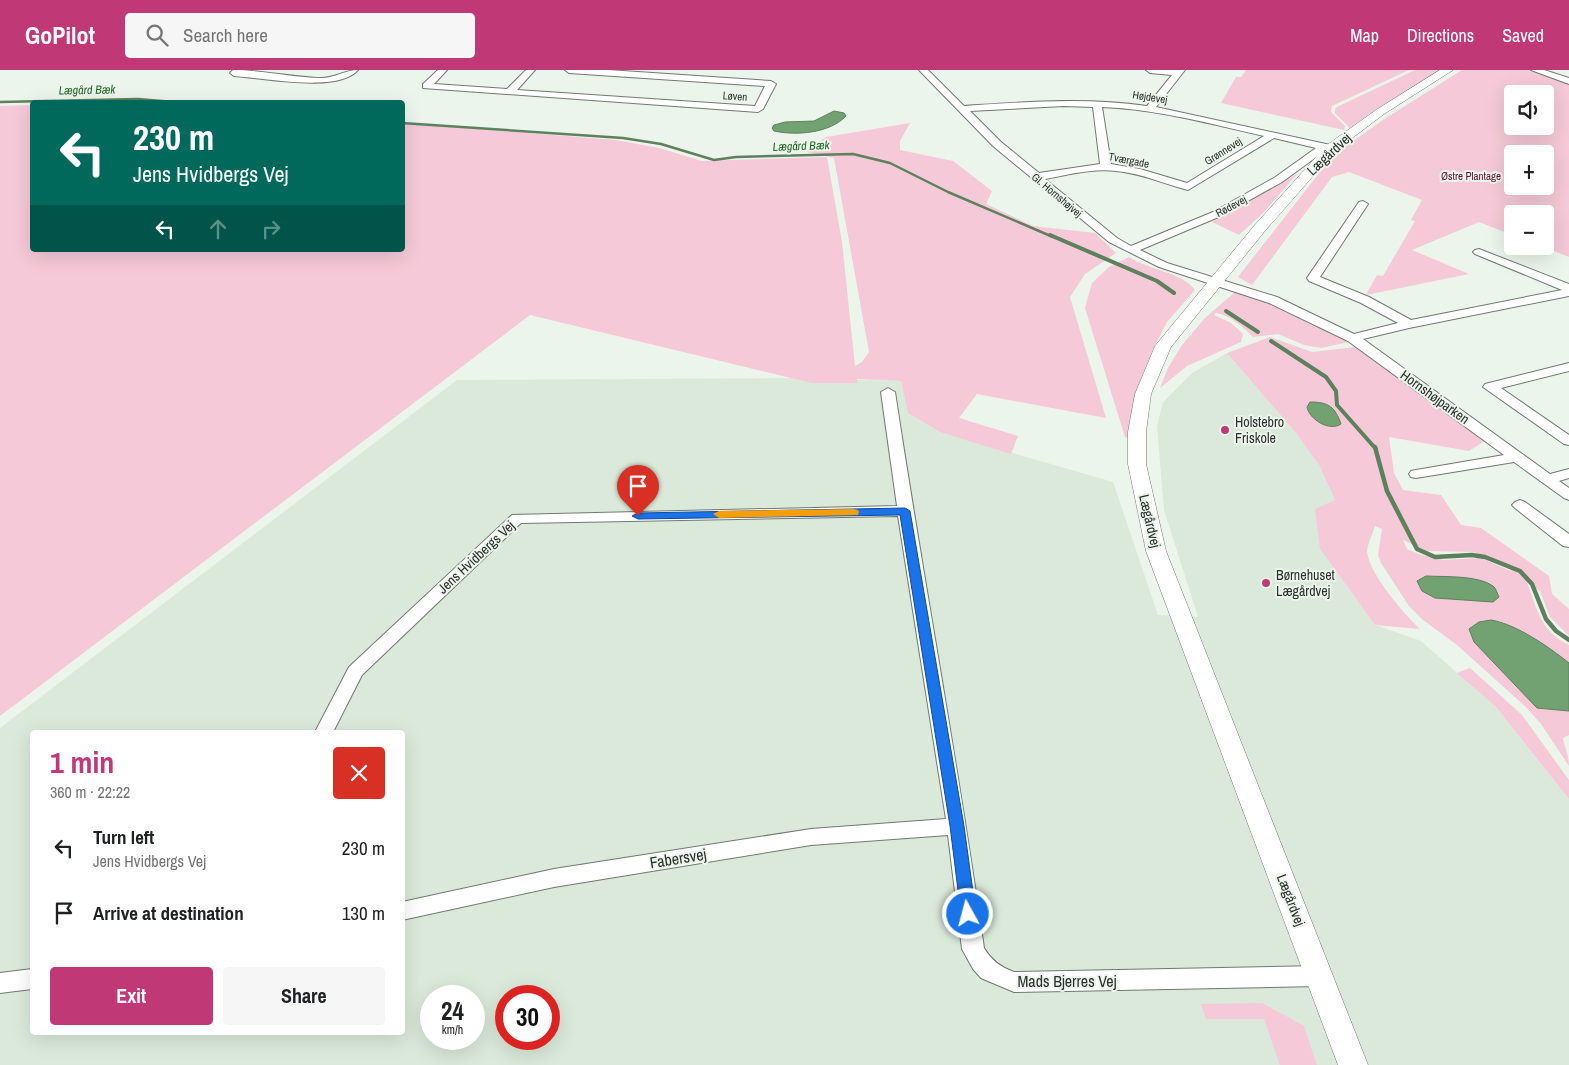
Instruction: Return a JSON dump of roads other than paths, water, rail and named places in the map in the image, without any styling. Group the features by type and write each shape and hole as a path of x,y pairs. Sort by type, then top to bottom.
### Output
{"street":[{"path":"239,70 234,73 323,81 346,76 354,70"},
{"name":"Løven","path":"444,70 426,86 758,109 771,84 570,70"},
{"path":"510,92 531,70"},
{"name":"Gl. Hornshøjvej","path":"923,70 997,144 1098,229 1130,250 1163,265 1216,281"},
{"path":"1150,70 1179,72"},
{"name":"Lægårdvej","path":"1353,1065 1156,550 1137,464 1139,422 1143,394 1163,346 1327,147 1448,70"},
{"path":"1535,70 1569,81"},
{"path":"1150,108 1179,72"},
{"name":"Højdevej","path":"963,109 1064,103 1097,103 1150,108 1327,147"},
{"path":"1097,103 1106,167"},
{"name":"Grønnevej","path":"1188,187 1271,136"},
{"name":"Rødevej","path":"1130,250 1216,214 1278,180 1327,147"},
{"name":"Tværgade","path":"1036,177 1106,167 1129,170 1188,187"},
{"path":"1362,204 1313,278 1365,300 1409,324"},
{"path":"1480,252 1556,282 1569,290"},
{"name":"Hornshøjparken","path":"1216,281 1272,300 1353,338 1569,494"},
{"path":"1353,338 1409,324 1569,290"},
{"path":"1569,367 1490,387 1569,441"},
{"name":"Mads Bjerres Vej","path":"888,392 905,511 957,826 973,949 982,966 994,975 1014,982 1320,976"},
{"path":"1416,474 1517,457"},
{"path":"1548,479 1569,473"},
{"path":"1520,504 1569,542"},
{"name":"Jens Hvidbergs Vej","path":"325,730 355,671 517,518 905,511"},
{"name":"Fabersvej","path":"405,911 554,878 811,836 957,826"},
{"path":"0,983 30,979"}],"waterway":[{"name":"Lægård Bæk","path":"92,100 150,100"},
{"name":"Lægård Bæk","path":"0,102 30,101"},
{"name":"Lægård Bæk","path":"405,123 623,138 661,144 714,160 736,157 853,154 890,163 948,192 1053,237"},
{"name":"Lægård Bæk","path":"1050,235 1157,281 1174,293"},
{"name":"Lægård Bæk","path":"1226,311 1258,332"},
{"name":"Lægård Bæk","path":"1271,341 1326,377 1336,391 1337,405 1375,448"},
{"name":"Lægård Bæk","path":"1375,448 1387,491 1417,549 1435,557 1472,555 1485,557 1520,571 1532,584 1546,619 1556,631 1569,640"}],"place":[{"name":"Holstebro Friskole","path":"1225,430"},
{"name":"Børnehuset Lægårdvej","path":"1266,583"}],"park label":[{"name":"Østre Plantage","path":"1471,176"}]}
